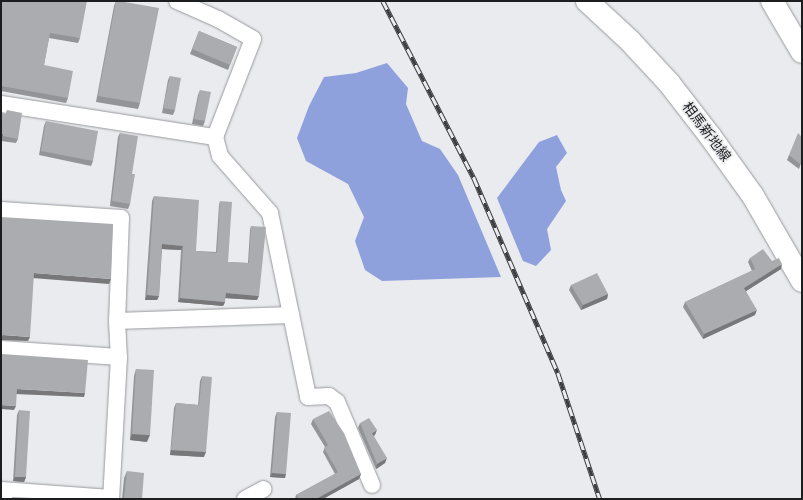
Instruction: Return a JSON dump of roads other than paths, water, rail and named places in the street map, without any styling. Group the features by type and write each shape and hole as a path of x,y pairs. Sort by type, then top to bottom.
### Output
{"main road":[{"name":"相馬新地線","path":"587,1 630,41 669,83 752,196 802,281"},
{"path":"772,1 802,52"}],"street":[{"path":"177,1 218,19 253,39 215,137 220,156 270,213 308,397 328,396 337,402 372,485"},
{"path":"1,104 215,137"},
{"path":"1,210 120,218 117,321 119,357 111,498 1,490"},
{"path":"117,321 291,315"},
{"path":"1,349 119,357"},
{"path":"245,499 264,489"}],"water":[{"path":"387,63 408,88 406,104 422,141 440,149 458,175 501,277 382,281 365,270 355,241 364,217 348,184 306,161 297,138 309,106 324,77 356,73"},
{"path":"557,135 567,153 556,167 561,190 566,201 547,229 551,250 536,266 523,261 497,198 539,142"}],"railway":[{"path":"383,1 474,178 558,373 600,499"}]}
